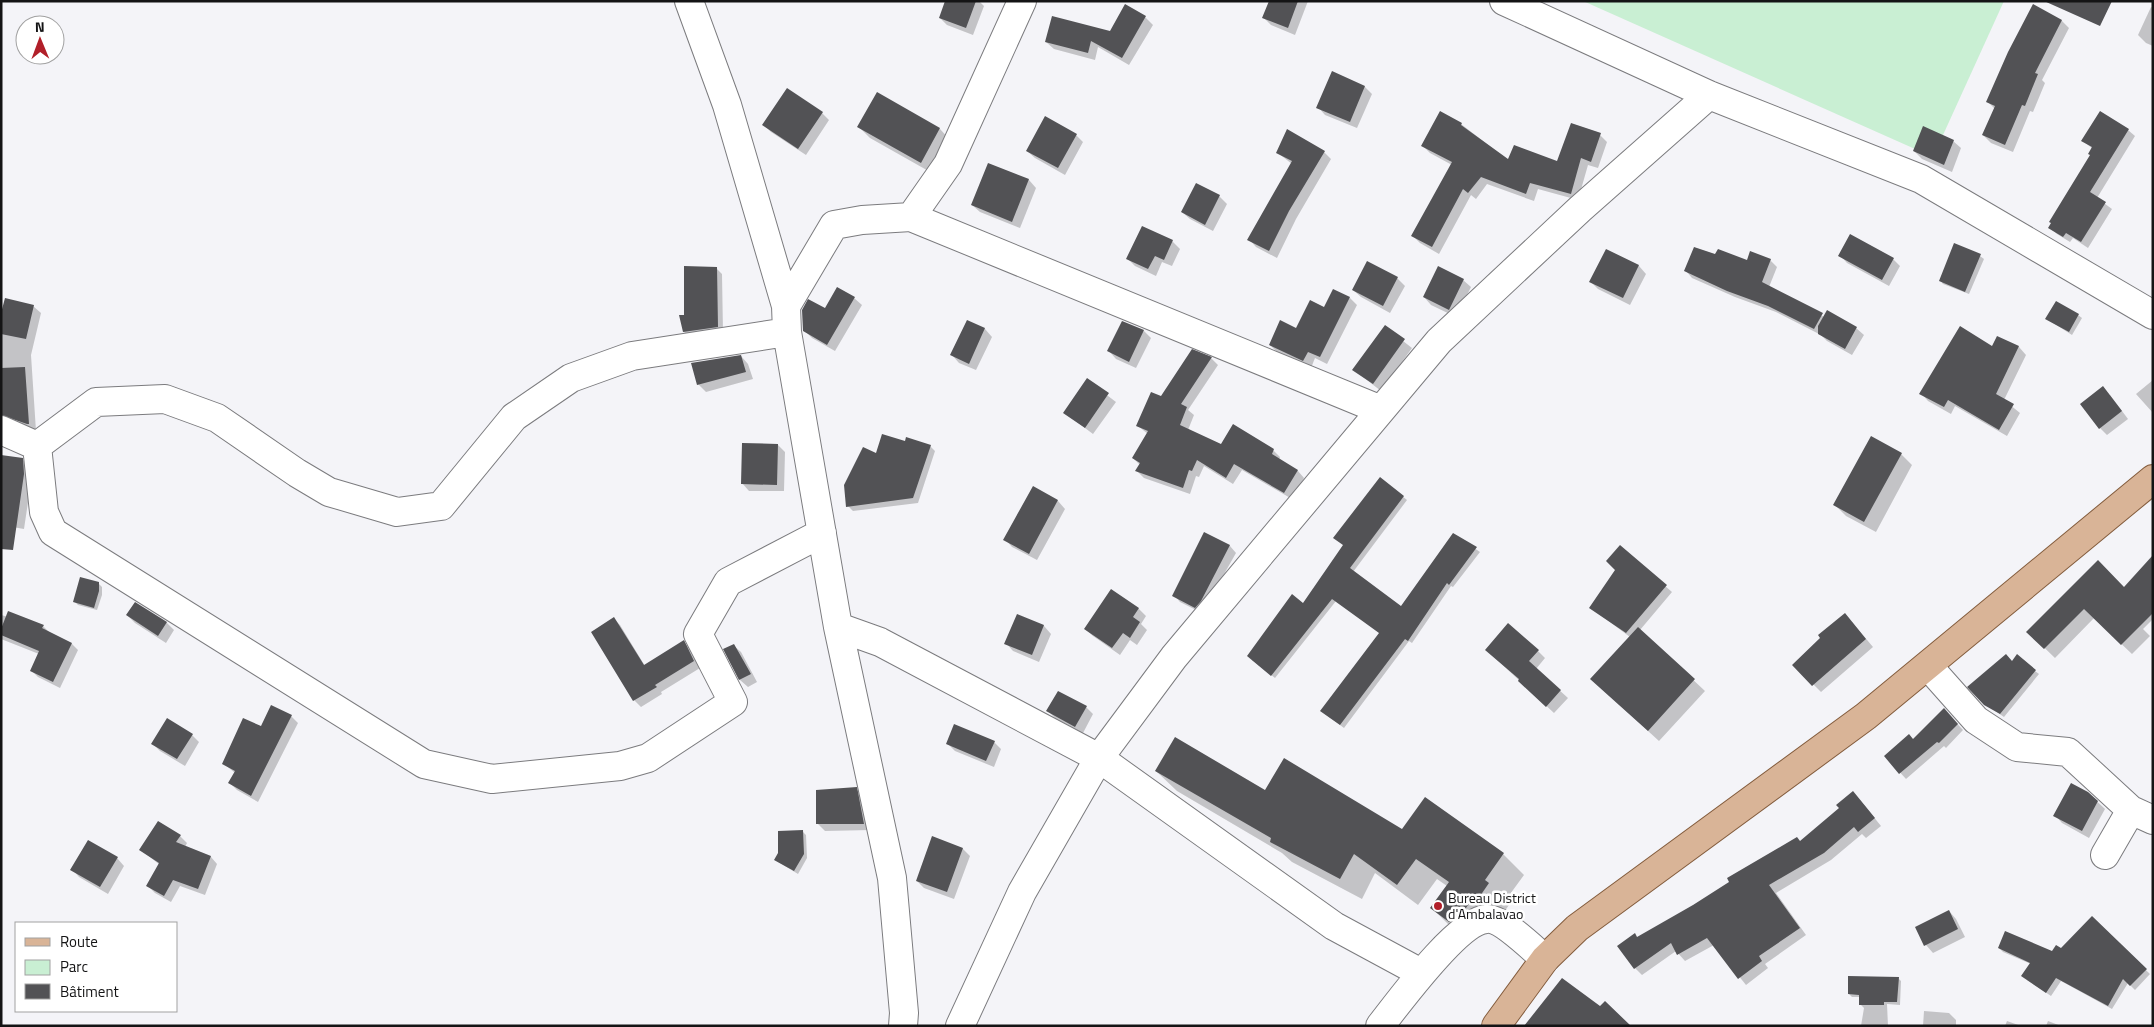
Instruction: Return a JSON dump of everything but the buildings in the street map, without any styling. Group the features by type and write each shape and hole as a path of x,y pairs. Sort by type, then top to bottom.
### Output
{"main road":[{"path":"1496,1026 1545,959 1577,928 1866,716 2153,479"}],"street":[{"path":"689,1 727,105 786,319 838,627 892,878 904,1013 903,1026"},
{"path":"911,218 948,164 1022,1"},
{"path":"1504,1 1709,95 1921,179 2153,315"},
{"path":"960,1026 1022,892 1099,758 1174,657 1440,341 1580,209 1709,95"},
{"path":"37,446 96,402 165,399 217,418 297,473 329,492 397,512 441,506 514,417 571,378 632,356 786,319 834,225 862,220 911,218 1381,410"},
{"path":"1,430 37,446"},
{"path":"37,446 44,512 53,532 424,764 492,779 620,766 648,758 734,702 698,634 728,582 822,533"},
{"path":"838,627 880,642 1099,758 1334,926 1421,974"},
{"path":"1928,666 1976,720 2017,747 2068,752 2142,815 2105,854"},
{"path":"1380,1026 1421,974 1468,925 1487,918 1499,922 1545,959"}],"green space":[{"path":"1583,1 2004,1 1933,157"}],"place":[{"name":"Bureau District d'Ambalavao","path":"1438,906"}]}
